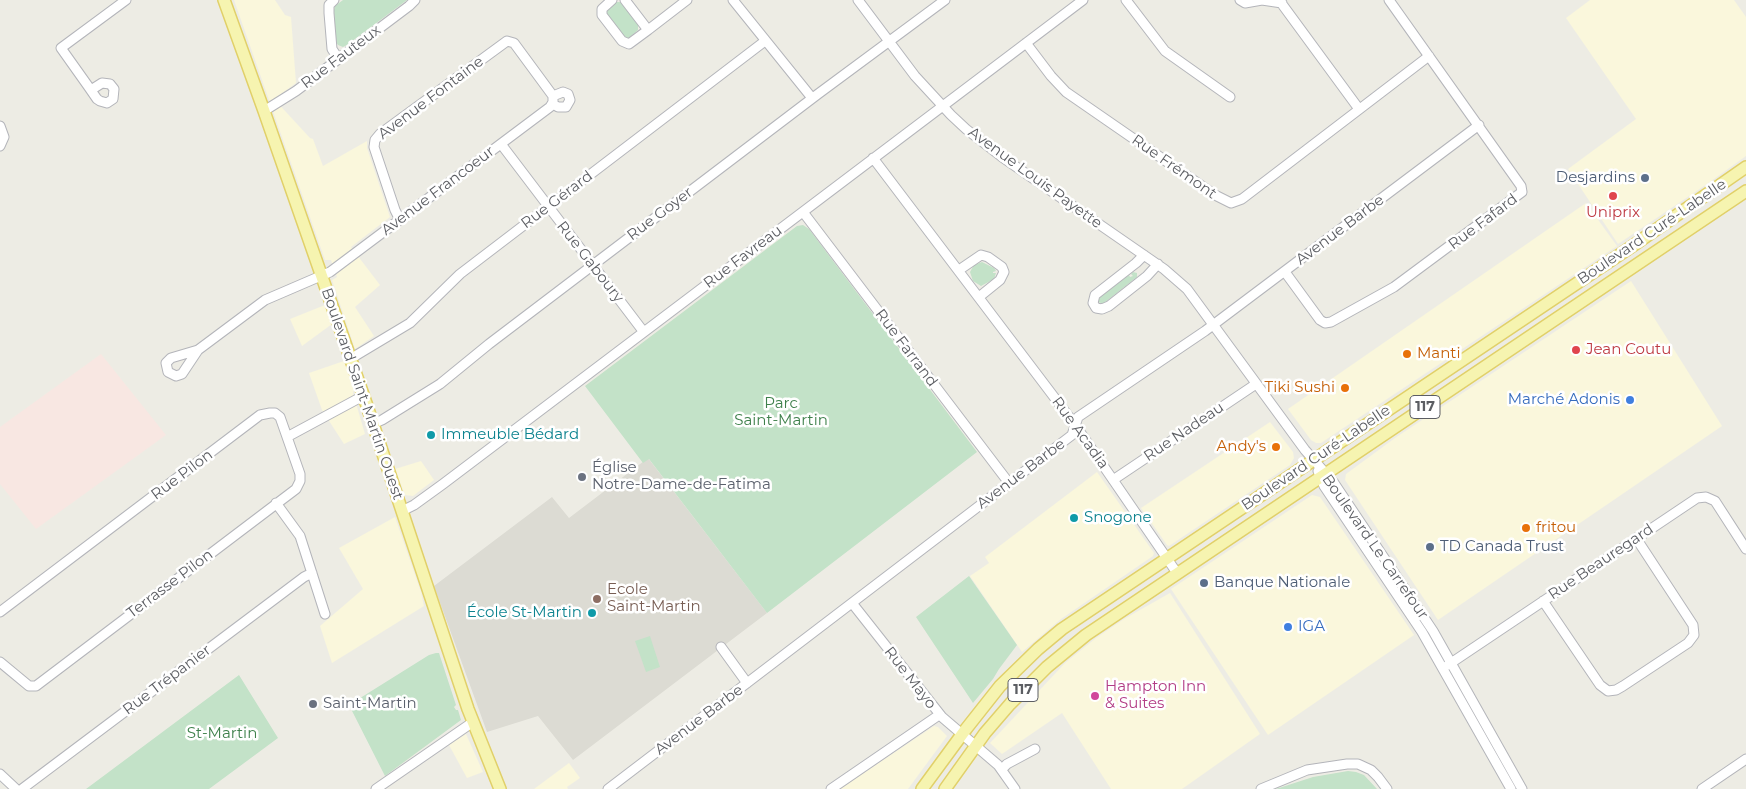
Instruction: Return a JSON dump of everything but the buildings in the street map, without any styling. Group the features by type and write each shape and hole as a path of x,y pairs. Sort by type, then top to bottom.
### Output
{"main road":[{"name":"Boulevard Saint-Martin Ouest","path":"224,0 322,276 473,722 500,789"},
{"name":"Boulevard Curé-Labelle","path":"922,789 1000,686 1045,643 1072,622 1634,245 1746,167"},
{"name":"Boulevard Curé-Labelle","path":"945,789 976,746 1018,695 1063,652 1177,573 1746,191"},
{"path":"1525,340 1526,316"}],"street":[{"path":"91,90 61,48 126,0"},
{"path":"334,0 329,7 329,20 332,49 338,58"},
{"name":"Rue Fauteux","path":"264,111 296,91 415,0"},
{"path":"612,0 603,6 602,13 622,42 630,44 686,0"},
{"path":"625,0 648,30"},
{"path":"733,0 812,98"},
{"name":"Avenue Louis Payette","path":"858,0 916,76 970,132 1002,157 1158,264 1181,282 1313,460"},
{"name":"Rue Goyer","path":"373,424 440,384 489,344 812,98 945,0"},
{"name":"Rue Favreau","path":"402,511 444,484 1083,0"},
{"path":"1126,0 1165,51 1230,97"},
{"path":"1240,0 1245,3 1262,0 1280,2 1359,109"},
{"name":"Rue Fafard","path":"1285,272 1319,318 1325,323 1331,322 1394,287 1522,192 1522,186 1389,0"},
{"name":"Avenue Francoeur","path":"198,350 266,300 330,272 501,144 553,100 514,43 507,41"},
{"name":"Avenue Fontaine","path":"400,220 374,148 375,140 384,131 507,41"},
{"name":"Rue Gérard","path":"350,359 413,321 460,274 765,41"},
{"name":"Rue Frémont","path":"1026,43 1050,76 1066,92 1215,195 1231,203 1242,199 1429,56"},
{"name":"Avenue Barbe","path":"608,789 1072,435 1078,417 1214,324 1479,125"},
{"path":"0,126 4,136 0,146"},
{"name":"Rue Gaboury","path":"501,144 644,332"},
{"name":"Rue Acadia","path":"873,158 1076,426 1177,573"},
{"name":"Rue Farrand","path":"803,212 1009,483"},
{"path":"959,270 981,255 988,257 1002,267 1004,272 1000,280 979,296"},
{"path":"1144,255 1095,295 1093,303 1096,308 1102,309 1109,306 1141,281 1158,264"},
{"name":"Rue Nadeau","path":"1113,480 1256,384"},
{"path":"287,437 363,396"},
{"name":"Rue Pilon","path":"0,612 260,415 276,413 280,417 287,437"},
{"name":"Terrasse Pilon","path":"0,662 29,686 36,686 296,489 300,481 299,469 287,437"},
{"name":"Boulevard Le Carrefour","path":"1313,460 1323,475 1324,486 1447,666 1522,789"},
{"name":"Rue Beauregard","path":"1447,666 1694,499 1704,497 1711,499 1717,504 1746,549"},
{"path":"276,503 298,533 325,614"},
{"path":"1544,601 1600,685 1608,691 1620,689 1688,643 1694,635 1693,625 1636,538"},
{"name":"Rue Trépanier","path":"22,789 312,573"},
{"name":"Rue Mayo","path":"852,603 939,715 1002,769 1015,789"},
{"path":"721,647 747,683"},
{"name":"Boulevard Le Carrefour","path":"1447,666 1512,789"},
{"path":"831,789 939,715"},
{"path":"376,789 473,722"},
{"path":"1002,769 1007,764 1035,749"},
{"path":"1702,789 1746,760"},
{"path":"1261,789 1307,770 1348,764 1358,764 1371,770 1387,789"},
{"path":"0,774 16,789"}],"shaded area":[{"path":"234,0 275,0 285,15 291,17 296,83 274,99 313,139 323,166 367,141 367,148 390,217 351,247 380,285 355,307 374,336 355,349 332,280 337,277 331,260 325,260"},
{"path":"1590,0 1734,0 1746,17 1746,156 1618,244 1568,169 1636,119 1566,18"},
{"path":"1586,203 1617,246 1321,443 1311,440 1288,409"},
{"path":"1631,281 1722,426 1438,620 1345,480 1346,474 1395,438"},
{"path":"325,305 332,324 302,346 290,319"},
{"path":"101,354 166,435 36,529 0,484 0,427"},
{"path":"344,361 354,388 353,393 365,434 344,444 322,410 309,373"},
{"path":"1270,422 1293,452 1294,458 1290,465 1169,546 1167,545 1141,508"},
{"name":"Ecole Saint-Martin","path":"648,458 767,613 573,760 538,716 487,732 434,586 552,497 569,518"},
{"path":"421,461 434,480 413,496 405,495 395,469"},
{"path":"1097,472 1154,553 1153,556 1061,619 1022,652 970,576 989,563 985,557"},
{"path":"1312,495 1320,497 1414,635 1268,735 1171,589"},
{"path":"395,517 424,606 332,663 320,626 363,589 339,548"},
{"path":"1170,593 1260,734 1182,789 1111,789 1062,713 1002,754 990,743 1065,663 1096,638 1124,619"},
{"path":"934,726 938,727 947,736 908,789 840,789"},
{"path":"466,734 483,772 467,778 449,745"},
{"path":"569,763 580,778 567,787 568,789 534,789"}],"green space":[{"path":"343,0 407,0 343,47 336,42 334,10 335,6"},
{"path":"616,2 623,4 638,25 638,30 629,38 625,38 606,14 606,10"},
{"name":"Parc Saint-Martin","path":"803,225 809,229 977,452 767,613 649,459 643,463 585,386 797,226"},
{"path":"982,262 994,268 996,271 993,273 996,273 994,279 981,286 973,281 970,272 974,265"},
{"path":"1133,272 1137,273 1137,277 1104,303 1098,302 1100,297 1129,275 1130,277 1133,276 1131,274"},
{"path":"969,576 1017,645 973,703 916,617"},
{"path":"650,636 660,667 646,672 635,641"},
{"path":"439,653 456,705 454,707 458,710 461,720 385,776 349,705 429,655"},
{"name":"St-Martin","path":"239,675 278,738 209,789 86,789"},
{"path":"1348,771 1364,775 1377,789 1276,789 1313,777"}],"place":[{"name":"Desjardins","path":"1645,178"},
{"name":"Uniprix","path":"1613,196"},
{"name":"Jean Coutu","path":"1576,350"},
{"name":"Manti","path":"1407,354"},
{"name":"Tiki Sushi","path":"1345,388"},
{"name":"Marché Adonis","path":"1630,400"},
{"name":"Immeuble Bédard","path":"431,435"},
{"name":"Andy's","path":"1276,447"},
{"name":"Église Notre-Dame-de-Fatima","path":"582,477"},
{"name":"Snogone","path":"1074,518"},
{"name":"fritou","path":"1526,528"},
{"name":"TD Canada Trust","path":"1430,547"},
{"name":"Banque Nationale","path":"1204,583"},
{"name":"Ecole Saint-Martin","path":"597,599"},
{"name":"École St-Martin","path":"592,613"},
{"name":"IGA","path":"1288,627"},
{"name":"Hampton Inn & Suites","path":"1095,696"},
{"name":"Saint-Martin","path":"313,704"}]}
